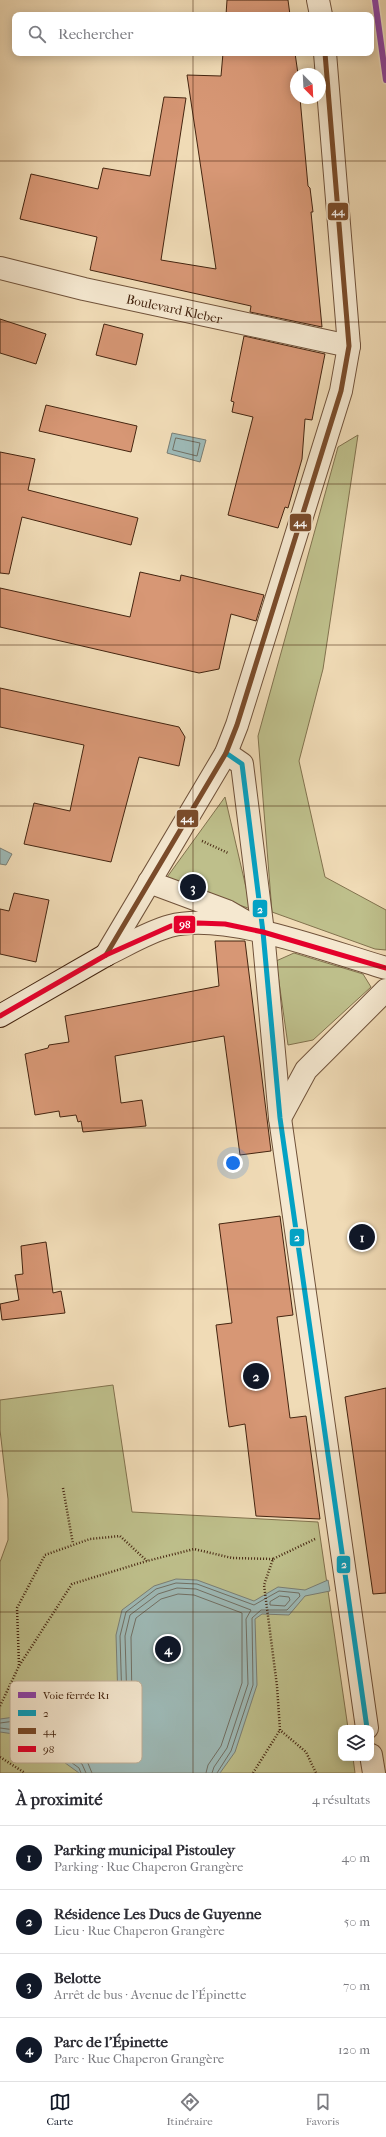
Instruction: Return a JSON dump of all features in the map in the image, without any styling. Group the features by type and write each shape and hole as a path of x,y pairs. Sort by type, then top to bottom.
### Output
{"street":[{"path":"318,0 320,12"},
{"path":"106,955 226,753 237,725 341,391 349,346 325,56"},
{"name":"Boulevard Kleber","path":"0,268 84,290 349,346"},
{"path":"226,753 242,764 263,932 280,1118 367,1725"},
{"path":"149,882 227,911 263,932"},
{"path":"0,1016 106,955 171,926 198,923 225,924 263,932 386,968"},
{"path":"280,1118 306,1070 386,990"},
{"path":"372,1761 374,1773"}],"path":[{"path":"180,832 254,865"},
{"path":"63,1488 73,1544"},
{"path":"11,1681 18,1666 72,1584 147,1561 194,1550 232,1558 273,1559 339,1529"},
{"path":"18,1666 17,1608 45,1555 90,1539 120,1536 147,1561"},
{"path":"253,1773 280,1730 277,1686 264,1585 273,1559"},
{"path":"0,1706 10,1684"},
{"path":"280,1730 306,1752 316,1773"},
{"path":"0,1757 25,1773"}],"green space":[{"path":"358,435 323,669 299,761 325,877 386,910 386,950 375,949 272,912 258,736 338,447"},
{"path":"225,797 251,909 165,880"},
{"path":"294,953 363,974 371,987 313,1040 288,1045 276,961"},
{"path":"113,1385 132,1512 318,1522 348,1725 338,1725 338,1761 353,1761 355,1773 0,1773 0,1562 8,1540 8,1499 0,1430 0,1400"}],"water":[{"path":"172,433 206,440 200,462 167,453"},
{"path":"0,848 12,854 6,865 0,864"},
{"path":"176,1579 197,1580 254,1601 278,1587 305,1590 328,1580 330,1591 305,1596 289,1615 262,1614 255,1619 257,1685 235,1752 220,1773 79,1773 65,1763 142,1763 142,1681 117,1681 116,1635 122,1610 154,1586"},
{"path":"10,1718 10,1733 0,1732 0,1719"}],"building":[{"path":"227,0 288,0 290,12 226,12"},
{"path":"223,56 295,56 297,68 290,68 290,104 301,104 308,186 310,188 313,212 311,212 322,327 250,312 251,306 90,270 97,237 20,219 31,174 98,189 103,168 150,176 164,97 186,98 161,260 216,269 187,75 221,76"},
{"path":"0,319 46,334 36,364 0,353"},
{"path":"104,324 143,334 136,365 96,355"},
{"path":"244,336 325,354 312,420 305,419 302,459 288,508 285,507 278,528 228,515 253,417 232,412 234,402 231,401"},
{"path":"46,405 137,426 131,452 39,431"},
{"path":"0,452 35,459 28,490 138,518 131,545 22,517 9,574 0,573"},
{"path":"140,572 180,581 181,575 264,595 256,621 231,614 219,669 199,673 0,627 0,588 130,617"},
{"path":"0,688 179,727 185,737 179,766 139,757 111,862 24,844 34,803 70,811 84,745 0,727"},
{"path":"14,893 49,900 36,962 0,954 0,909 9,911"},
{"path":"215,941 245,941 271,1151 240,1155 224,1036 115,1056 121,1103 142,1100 146,1126 83,1132 81,1121 78,1122 76,1115 60,1117 59,1111 35,1115 25,1054 48,1048 49,1045 69,1042 65,1016 219,986"},
{"path":"280,1216 293,1315 277,1317 290,1418 306,1416 320,1519 256,1516 245,1424 229,1427 227,1413 216,1325 232,1323 219,1224"},
{"path":"46,1242 53,1293 61,1291 65,1313 2,1320 0,1304 19,1300 15,1275 23,1274 21,1246"},
{"path":"386,1388 386,1593 373,1594 345,1397"}],"rail line":[{"name":"R1","path":"375,0 386,80"}],"transit line":[{"name":"44","path":"106,955 226,753 237,725 341,391 349,346 325,56"},
{"name":"2","path":"226,753 242,764 263,932 280,1118 367,1725"},
{"name":"98","path":"0,1016 106,955 171,926 198,923 225,924 263,932 386,968"}],"place":[{"name":"Belotte","path":"193,887"},
{"name":"Parking municipal Pistouley","path":"362,1237"},
{"name":"Résidence Les Ducs de Guyenne","path":"256,1376"},
{"name":"Parc de l'Épinette","path":"168,1649"}]}
